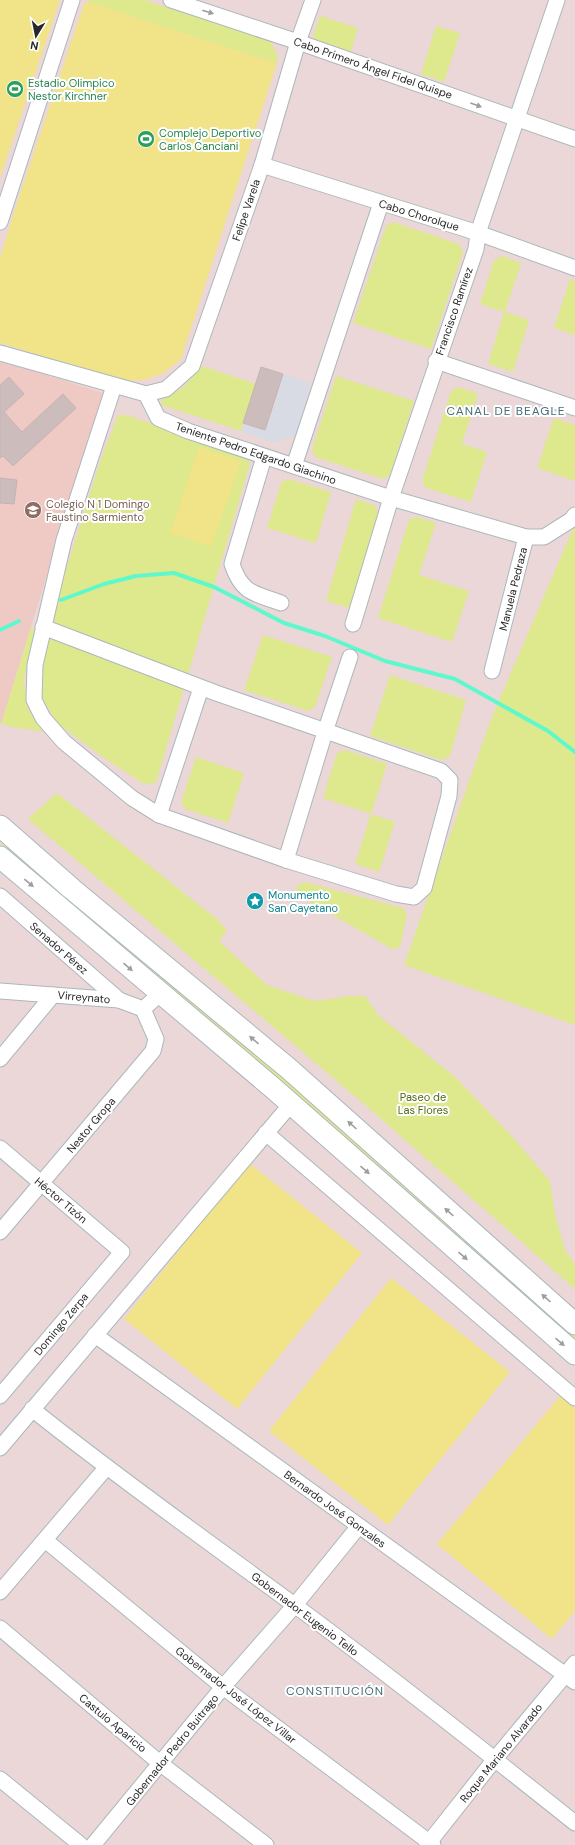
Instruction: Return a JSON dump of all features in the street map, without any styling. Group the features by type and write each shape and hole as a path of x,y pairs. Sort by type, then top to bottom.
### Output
{"main road":[{"path":"0,826 72,889 288,1068 575,1324"},
{"path":"0,857 291,1104 575,1354"}],"street":[{"path":"0,222 72,0"},
{"name":"Cabo Primero Ángel Fidel Quispe","path":"171,0 298,42 575,139"},
{"name":"Felipe Varela","path":"146,394 166,389 192,366 262,165 298,42 313,0"},
{"name":"Francisco Ramírez","path":"353,624 391,498 436,361 476,249 478,233 557,0"},
{"name":"Cabo Chorolque","path":"262,165 478,233 575,268"},
{"path":"294,466 381,203"},
{"path":"0,353 146,394"},
{"path":"436,361 575,408"},
{"path":"43,627 201,688 441,771 450,780 449,796 424,888 414,897 396,894 286,860 159,815 132,798 64,742 43,718 34,700 34,687 35,666 43,627 64,540 114,386"},
{"name":"Teniente Pedro Edgardo Giachino","path":"146,394 158,418 188,431 391,498 526,537"},
{"path":"264,457 232,564 237,579 247,590 281,603"},
{"name":"Manuela Pedraza","path":"492,671 526,537 544,537 571,520 575,515"},
{"path":"286,860 325,732 350,657"},
{"path":"159,815 201,688"},
{"name":"Senador Pérez","path":"0,896 119,1000"},
{"name":"Virreynato","path":"0,990 119,1000 143,1009"},
{"path":"143,1009 160,994"},
{"path":"0,1059 53,995"},
{"name":"Nestor Gropa","path":"0,1232 153,1051 156,1039 143,1009"},
{"path":"0,1448 291,1104"},
{"path":"266,1133 575,1398"},
{"name":"Héctor Tizón","path":"0,1148 122,1252"},
{"name":"Domingo Zerpa","path":"1,1392 122,1252"},
{"name":"Bernardo José Gonzales","path":"95,1336 570,1678"},
{"name":"Gobernador Eugenio Tello","path":"32,1410 106,1468 294,1605 495,1759 575,1823"},
{"path":"0,1592 106,1468"},
{"name":"Gobernador Pedro Buitrago","path":"93,1845 223,1687 294,1605 359,1526"},
{"name":"Gobernador José López Villar","path":"45,1540 223,1687 430,1844"},
{"name":"Castulo Aparicio","path":"0,1628 161,1764 265,1845"},
{"name":"Roque Mariano Alvarado","path":"430,1844 495,1759 570,1678 575,1662"},
{"path":"0,1779 81,1845"}],"shaded area":[{"name":"Estadio Olimpico Nestor Kirchner","path":"0,0 60,0 0,178"},
{"name":"Complejo Deportivo Carlos Canciani","path":"88,2 277,63 181,359 164,373 144,380 118,380 0,343 0,258 84,4"},
{"name":"Colegio N 1 Domingo Faustino Sarmiento","path":"0,360 103,393 1,724 0,723"},
{"path":"283,374 311,383 296,435 274,443 241,431 243,423 265,429"},
{"path":"199,447 241,461 211,547 170,533"},
{"path":"249,1163 362,1253 237,1409 124,1319"},
{"path":"391,1278 510,1372 388,1525 269,1431"},
{"path":"560,1396 575,1408 575,1611 552,1639 437,1544"}],"green space":[{"path":"89,0 144,0 270,40 277,54 277,63 88,2"},
{"path":"320,16 358,28 351,52 316,40 313,36"},
{"path":"436,26 460,33 444,82 421,74"},
{"path":"393,222 459,244 463,252 431,349 353,323 386,226"},
{"path":"502,256 521,263 505,312 529,320 513,372 488,364 504,312 480,304 494,260"},
{"path":"570,279 575,281 575,335 554,328"},
{"path":"199,365 256,384 241,431 161,405 162,399 181,389 192,378"},
{"path":"336,376 414,401 390,475 383,479 315,457 312,449"},
{"path":"459,387 478,394 462,444 487,452 471,502 426,488 422,481 451,391"},
{"path":"118,415 126,415 245,454 250,464 156,783 144,784 104,758 57,723 44,701 39,687 43,659 64,576 100,462"},
{"path":"554,418 575,425 575,481 537,468"},
{"path":"288,479 331,492 316,543 267,528 281,483"},
{"path":"356,499 374,505 378,512 350,608 326,601"},
{"path":"417,517 436,523 419,575 469,591 452,642 378,618 409,520"},
{"path":"575,524 575,1025 404,965 491,719"},
{"path":"31,627 35,632 24,681 28,710 47,732 16,728 1,724"},
{"path":"263,635 332,657 315,707 308,711 244,690"},
{"path":"390,675 466,700 450,756 442,760 370,736"},
{"path":"345,750 387,764 371,814 323,798 337,753"},
{"path":"196,757 244,773 228,823 185,809 181,802"},
{"name":"Paseo de Las Flores","path":"57,793 217,919 227,931 219,941 267,985 314,1001 350,996 365,996 379,1016 455,1077 511,1135 550,1181 555,1214 565,1250 575,1264 575,1289 358,1099 28,819"},
{"path":"371,814 395,822 379,872 355,864"},
{"path":"0,836 386,1166 575,1335 575,1341 384,1170 256,1060 135,960 0,842"},
{"path":"304,882 403,908 407,915 400,947 392,949 299,896 296,889 297,886"}],"building":[{"path":"261,367 283,374 265,430 243,423"},
{"path":"9,377 24,394 4,412 22,432 63,394 76,408 13,466 3,456 0,458 0,385"},
{"path":"0,478 17,480 14,504 0,503"}],"waterway":[{"path":"61,600 104,584 136,576 174,573 214,587 284,623 325,636 385,661 455,679 548,731 575,752"},
{"path":"0,630 19,621"}],"place":[{"name":"Estadio Olimpico Nestor Kirchner","path":"15,89"},
{"name":"Complejo Deportivo Carlos Canciani","path":"146,139"},
{"name":"Colegio N 1 Domingo Faustino Sarmiento","path":"33,510"},
{"name":"Monumento San Cayetano","path":"255,901"}],"district":[{"name":"CANAL DE BEAGLE","path":"506,411"},
{"name":"CONSTITUCIÓN","path":"335,1691"}]}
